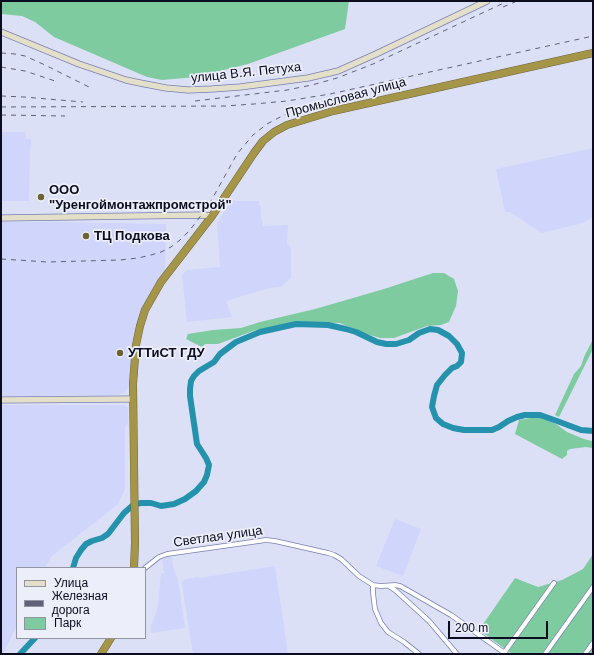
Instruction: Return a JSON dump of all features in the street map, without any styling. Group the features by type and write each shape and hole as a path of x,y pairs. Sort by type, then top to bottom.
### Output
{"highway":[{"name":"Промысловая улица","path":"134,567 135,495 133,399 136,341 140,326 145,310 167,273 212,216 263,141 286,125 333,111 593,53"},
{"path":"101,654 110,639"}],"street":[{"name":"улица В.Я. Петуха","path":"1,32 79,64 126,80 166,88 212,90 308,78 338,71 486,1"},
{"path":"1,218 212,216"},
{"path":"1,400 133,399"},
{"name":"Светлая улица","path":"146,567 159,557 167,554 270,540 334,554 359,576 373,585"},
{"path":"419,654 384,628 375,609 373,585 400,586 451,615 505,653 554,583"},
{"path":"389,586 429,621 457,654"},
{"path":"545,654 593,587"},
{"path":"585,654 593,643"}],"shaded area":[{"path":"1,132 25,132 26,139 31,139 29,201 1,201"},
{"path":"593,148 593,217 583,223 542,233 510,212 505,212 496,169"},
{"path":"232,200 259,201 263,226 288,225 287,243 291,248 291,278 281,287 269,288 226,301 232,317 187,322 182,275 186,270 220,267 217,223"},
{"path":"1,222 166,224 165,271 148,298 129,386 124,393 118,395 1,396"},
{"path":"1,405 126,406 128,408 128,423 125,426 125,489 118,504 51,557 46,567 16,567 16,627 3,654 1,654"},
{"path":"395,519 421,529 403,576 376,566"},
{"path":"172,557 173,567 178,580 185,628 151,633 151,626 158,607 161,573 164,573 162,558"},
{"path":"275,566 288,654 193,654 182,584 183,581 186,579"}],"green space":[{"path":"1,1 349,1 345,29 248,64 196,77 162,80 147,77 54,37 35,22 22,16 1,14"},
{"path":"433,273 444,273 454,279 458,291 456,306 449,322 441,325 427,326 394,338 380,338 363,333 340,323 299,322 256,330 218,344 205,344 202,347 186,339 188,334 241,328 315,309"},
{"path":"593,339 593,349 559,417 555,415 574,374 581,366"},
{"path":"541,418 556,424 567,432 584,439 593,440 593,450 592,448 586,447 570,449 567,451 567,455 562,459 515,434 519,420"},
{"path":"593,554 593,654 512,654 479,630 515,578 538,587 562,580 583,569"}],"waterway":[{"path":"73,567 76,558 86,544 108,534 124,513 132,506 141,503 151,503 161,506 174,504 185,499 196,491 204,482 209,465 197,444 190,396 191,381 199,371 214,362 220,354 236,342 260,332 296,324 328,325 356,332 377,342 396,344 409,340 419,333 430,329 438,330 449,336 457,344 462,353 461,362 452,368 437,385 434,396 432,407 436,418 443,424 464,430 492,430 517,417 525,415 540,415 581,430 593,431"},
{"path":"20,654 34,639"}],"railway":[{"path":"195,101 287,90 337,78 373,64 508,1"},
{"path":"503,7 517,1"},
{"path":"1,107 225,106 287,101 330,94 593,36"},
{"path":"1,53 25,56 91,88"},
{"path":"1,67 25,71 55,81"},
{"path":"1,96 83,102"},
{"path":"1,259 48,262 120,260 138,258 161,252 180,240 197,221 211,201 237,154 253,135 267,124 286,114 329,99"},
{"path":"1,115 65,116"}],"place":[{"name":"ООО \"Уренгоймонтажпромстрой\"","path":"41,197"},
{"name":"ТЦ Подкова","path":"86,236"},
{"name":"УТТиСТ ГДУ","path":"120,353"}]}
